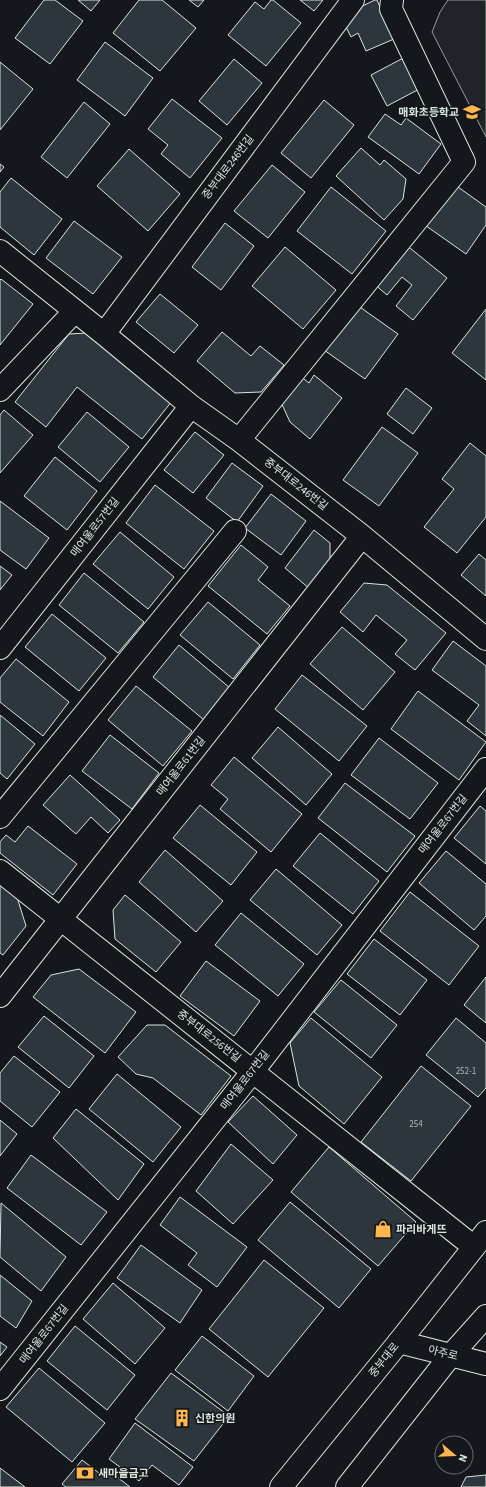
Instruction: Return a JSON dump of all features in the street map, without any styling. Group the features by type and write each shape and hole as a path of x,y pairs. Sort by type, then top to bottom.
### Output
{"street":[{"name":"중부대로246번길","path":"104,334 352,0"},
{"path":"240,440 464,162 391,8 392,0"},
{"name":"중부대로246번길","path":"0,251 76,311 191,406 240,440 362,536 486,638"},
{"path":"0,390 76,311"},
{"name":"매여울로57번길","path":"0,648 191,406"},
{"path":"0,817 235,531"},
{"name":"매여울로61번길","path":"0,996 362,536"},
{"name":"매여울로67번길","path":"0,1389 253,1071 486,769"},
{"name":"중부대로256번길","path":"0,871 253,1071 480,1240"},
{"name":"중부대로","path":"281,1487 480,1240"},
{"path":"347,1487 451,1355 486,1316"},
{"name":"아주로","path":"399,1342 486,1364"}],"shaded area":[{"name":"매화초등학교","path":"448,0 486,0 486,137 432,32 440,12"}],"building":[{"path":"44,0 55,0 83,21 50,64 15,38"},
{"path":"78,0 100,0 91,11"},
{"path":"139,0 162,0 196,28 160,71 113,33"},
{"path":"189,0 204,0 198,7"},
{"path":"271,0 273,0 301,23 266,66 228,35 255,2 264,9"},
{"path":"300,0 323,0 314,11"},
{"path":"377,0 394,39 366,51 358,33 351,37 345,25 356,9"},
{"path":"105,42 153,78 125,116 77,80"},
{"path":"409,55 425,86 387,106 371,75"},
{"path":"234,59 262,83 227,125 199,101"},
{"path":"0,62 33,89 0,130"},
{"path":"172,99 222,138 190,178 161,154 168,145 148,129"},
{"path":"324,100 354,125 311,178 281,153"},
{"path":"84,102 110,124 67,178 41,157"},
{"path":"385,114 401,125 406,118 441,144 419,174 368,137"},
{"path":"361,148 380,165 384,160 406,179 403,199 384,220 336,176"},
{"path":"129,149 180,194 148,231 97,186"},
{"path":"0,164 4,167 0,172"},
{"path":"272,165 305,192 268,238 234,211"},
{"path":"11,178 62,219 34,255 0,227 0,192"},
{"path":"451,182 486,207 486,225 466,254 422,223"},
{"path":"331,187 386,231 352,274 297,231"},
{"path":"74,221 122,257 93,294 46,258"},
{"path":"225,223 254,246 221,290 192,267"},
{"path":"405,244 447,278 413,320 396,306 412,285 402,277 387,295 373,283"},
{"path":"285,247 336,290 303,329 252,286"},
{"path":"1,279 33,304 0,345 0,280"},
{"path":"160,294 198,325 174,353 136,322"},
{"path":"357,305 398,334 365,379 324,350"},
{"path":"486,309 486,380 452,353"},
{"path":"222,332 251,356 260,346 284,365 261,392 235,393 197,361"},
{"path":"87,333 172,401 142,439 77,387 46,427 15,402 69,334"},
{"path":"299,375 309,383 314,375 342,398 310,439 290,422 280,400"},
{"path":"406,388 432,408 413,434 387,414"},
{"path":"4,410 33,435 0,473 0,415"},
{"path":"87,412 129,447 100,482 58,447"},
{"path":"382,427 418,453 379,506 343,480"},
{"path":"195,432 224,455 193,493 164,470"},
{"path":"470,443 486,456 486,517 457,553 424,527 454,489 442,479"},
{"path":"55,457 97,491 67,530 24,496"},
{"path":"232,463 263,486 237,522 206,498"},
{"path":"155,485 214,531 184,569 126,523"},
{"path":"271,494 306,521 281,555 245,528"},
{"path":"0,501 49,538 26,569 0,550"},
{"path":"314,530 330,543 330,566 310,589 285,568"},
{"path":"120,532 174,577 148,609 93,564"},
{"path":"241,545 268,567 258,580 290,606 267,634 208,586"},
{"path":"479,554 486,560 486,596 461,575"},
{"path":"0,566 12,575 0,590"},
{"path":"84,573 144,622 118,653 59,605"},
{"path":"364,583 387,585 446,633 415,670 395,654 407,640 376,615 363,632 340,612"},
{"path":"208,602 260,645 233,679 180,635"},
{"path":"52,614 106,658 79,691 25,647"},
{"path":"342,627 395,672 363,710 310,664"},
{"path":"453,641 486,666 486,736 467,721 479,705 432,670"},
{"path":"179,645 230,688 204,720 153,677"},
{"path":"16,659 69,702 43,736 0,702 0,678"},
{"path":"302,675 367,726 339,761 275,709"},
{"path":"136,686 192,731 163,766 108,720"},
{"path":"418,691 486,742 459,780 391,729"},
{"path":"0,715 35,744 7,779 0,773"},
{"path":"278,727 332,774 306,805 252,758"},
{"path":"110,735 159,773 132,809 82,771"},
{"path":"379,738 438,783 410,819 351,775"},
{"path":"234,757 302,814 271,852 220,809 228,799 211,785"},
{"path":"70,775 120,820 108,833 91,817 76,834 43,805"},
{"path":"345,783 415,836 387,872 318,818"},
{"path":"200,805 257,852 231,885 173,838"},
{"path":"480,806 486,811 486,864 454,838"},
{"path":"28,826 77,864 53,895 0,853 0,842 6,835 15,842"},
{"path":"320,833 379,881 353,914 293,866"},
{"path":"165,850 223,901 196,932 139,882"},
{"path":"446,851 486,884 486,916 474,930 419,883"},
{"path":"276,869 342,925 317,955 250,900"},
{"path":"0,882 16,894 26,926 3,955 0,953"},
{"path":"410,892 479,946 449,985 380,931"},
{"path":"125,895 181,942 156,972 115,939 113,910"},
{"path":"241,913 304,964 278,996 215,945"},
{"path":"374,939 427,980 400,1015 347,974"},
{"path":"206,961 260,1001 234,1036 180,996"},
{"path":"79,969 136,1012 105,1053 33,997 51,975"},
{"path":"486,977 486,1023 464,1005"},
{"path":"341,980 397,1025 371,1058 314,1012"},
{"path":"44,1016 94,1056 69,1088 18,1047"},
{"path":"311,1018 382,1077 344,1124 299,1086 290,1043"},
{"path":"456,1018 486,1043 486,1088 478,1097 426,1055"},
{"path":"147,1025 165,1025 231,1076 201,1115 153,1078 136,1074 118,1057"},
{"path":"14,1056 60,1092 32,1127 0,1101 0,1073"},
{"path":"421,1066 471,1106 411,1181 361,1142"},
{"path":"117,1074 181,1127 153,1162 89,1109"},
{"path":"253,1096 297,1135 273,1164 228,1122"},
{"path":"76,1109 144,1164 118,1200 53,1138"},
{"path":"0,1120 17,1134 0,1156"},
{"path":"231,1144 273,1180 233,1224 196,1191"},
{"path":"329,1147 416,1222 378,1266 291,1192"},
{"path":"31,1155 107,1212 81,1245 7,1188"},
{"path":"180,1197 247,1247 217,1287 188,1265 197,1253 160,1225"},
{"path":"290,1202 371,1269 339,1308 258,1240"},
{"path":"1,1203 66,1257 41,1291 0,1257"},
{"path":"141,1245 202,1290 180,1323 117,1278"},
{"path":"264,1260 324,1308 268,1377 209,1329"},
{"path":"0,1275 32,1301 16,1328 0,1316"},
{"path":"113,1283 165,1328 135,1364 83,1319"},
{"path":"75,1326 135,1375 107,1410 47,1361"},
{"path":"202,1336 254,1376 228,1411 175,1370"},
{"path":"0,1342 7,1347 0,1356"},
{"path":"39,1368 105,1423 72,1462 6,1407"},
{"name":"신한의원","path":"171,1373 229,1416 194,1461 135,1419"},
{"path":"135,1423 193,1467 179,1485 152,1465 139,1481 109,1459"},
{"name":"새마을금고","path":"82,1460 103,1476 108,1470 130,1487 66,1487 62,1484"},
{"path":"0,1468 25,1487 0,1487"},
{"path":"486,1475 486,1487 461,1487 466,1477"}],"place":[{"name":"매화초등학교","path":"472,112"},
{"name":"파리바게뜨","path":"383,1229"},
{"name":"신한의원","path":"182,1418"},
{"name":"새마을금고","path":"85,1473"}]}
